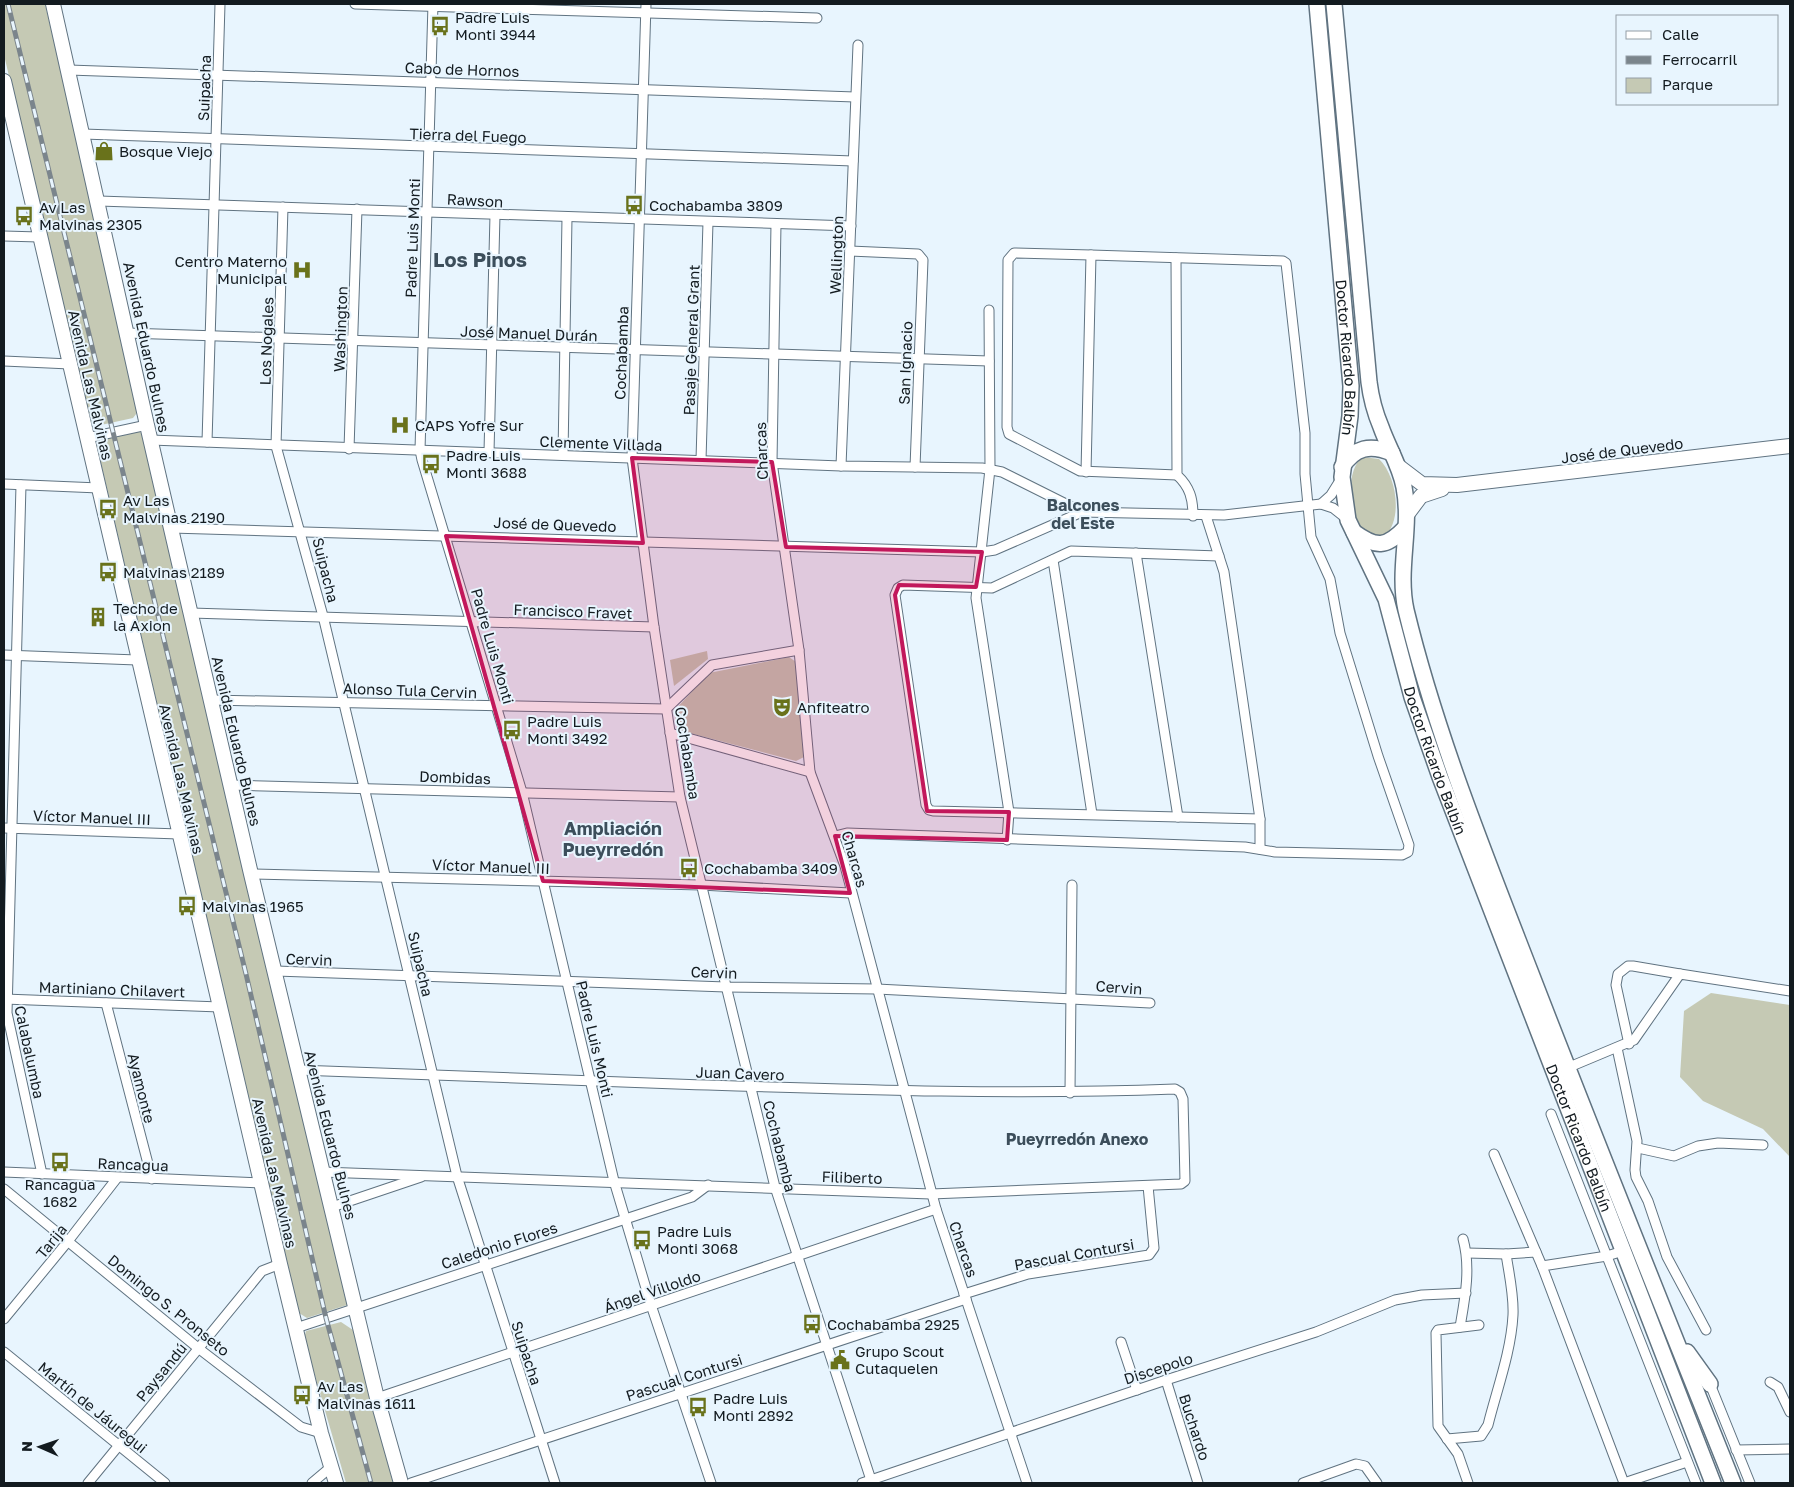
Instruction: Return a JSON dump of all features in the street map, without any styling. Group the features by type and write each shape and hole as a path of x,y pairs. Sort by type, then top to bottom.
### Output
{"main road":[{"name":"Avenida Eduardo Bulnes","path":"53,4 230,785 377,1398 401,1483"},
{"name":"Doctor Ricardo Balbín","path":"1317,4 1352,386 1342,473 1350,526 1380,584 1414,704 1440,778 1713,1483"},
{"name":"Doctor Ricardo Balbín","path":"1334,4 1369,382 1380,425 1404,484 1403,593 1430,700 1490,866 1567,1068 1734,1483"},
{"name":"Avenida Las Malvinas","path":"4,81 7,109 70,364 178,834 321,1433 336,1483"},
{"name":"José de Quevedo","path":"1457,485 1790,446"},
{"path":"1342,473 1355,452 1373,447 1394,459 1422,484 1457,485"},
{"path":"1350,526 1368,542 1379,544 1390,541 1405,522 1420,496 1457,485"},
{"path":"1672,1331 1710,1384"}],"street":[{"name":"Suipacha","path":"207,442 212,334 220,4"},
{"path":"355,4 816,18"},
{"name":"Cochabamba","path":"646,4 632,458 666,709 680,797 775,1187 872,1482"},
{"name":"Padre Luis Monti","path":"433,5 420,450 522,792 614,1181 651,1306 711,1483"},
{"name":"Wellington","path":"840,466 858,46"},
{"name":"Cabo de Hornos","path":"69,70 855,97"},
{"name":"Tierra del Fuego","path":"83,134 853,161"},
{"name":"Rawson","path":"99,201 851,226"},
{"name":"Los Nogales","path":"276,446 283,207"},
{"name":"Washington","path":"349,449 358,209"},
{"path":"489,452 495,215"},
{"path":"563,455 567,218"},
{"name":"Pasaje General Grant","path":"701,460 706,353 708,222"},
{"name":"Charcas","path":"776,224 772,462 786,547 799,650 810,772 835,836 931,1194 1027,1483"},
{"path":"4,236 39,237"},
{"name":"San Ignacio","path":"850,251 918,254 923,260 915,467"},
{"path":"835,836 847,833 1260,849 1275,852 1402,855 1408,852 1410,845 1378,756 1340,633 1330,579 1312,537 1307,506 1304,461 1305,434 1286,263 1283,261 1014,253 1008,260 1006,427 1008,434 1072,468 1086,472 1177,475 1184,481 1190,493 1193,516"},
{"path":"1086,472 1091,255"},
{"path":"1176,258 1177,475"},
{"path":"989,310 990,469 982,552 976,587 1009,812 1007,840"},
{"name":"José Manuel Durán","path":"127,333 212,334 634,351 989,361"},
{"path":"4,361 70,364"},
{"path":"87,438 147,425"},
{"name":"Clemente Villada","path":"151,440 349,449 489,452 840,466 990,469 1002,472 1082,512"},
{"name":"Suipacha","path":"276,446 302,532 323,616 411,977 457,1176 555,1483"},
{"path":"1321,504 1335,491 1342,473"},
{"path":"4,484 99,488"},
{"name":"Calabalumba","path":"21,485 8,828 8,975 5,999 42,1174"},
{"path":"1082,512 1206,516 1321,504 1333,508 1350,526"},
{"name":"José de Quevedo","path":"171,528 982,552 995,550 1082,512"},
{"path":"1206,516 1224,572 1260,819 1260,849"},
{"path":"1219,556 1071,552 997,586 903,585 898,588 895,594 926,805 929,810 933,811 1260,819"},
{"path":"1136,553 1178,817"},
{"path":"1053,560 1092,814"},
{"name":"Francisco Fravet","path":"190,613 654,628"},
{"path":"666,709 712,665 799,650"},
{"path":"4,654 138,660"},
{"name":"Alonso Tula Cervin","path":"211,700 666,709"},
{"path":"670,733 810,772"},
{"name":"Dombidas","path":"230,785 680,797"},
{"name":"Víctor Manuel III","path":"8,828 178,834"},
{"name":"Víctor Manuel III","path":"251,874 701,885 850,893"},
{"path":"1070,1093 1072,885"},
{"path":"1629,1044 1616,985 1618,974 1628,966 1790,991"},
{"name":"Cervin","path":"276,971 726,987 877,989 1150,1003"},
{"path":"1567,1068 1629,1044 1637,1036 1680,974"},
{"name":"Martiniano Chilavert","path":"5,999 220,1007"},
{"name":"Ayamonte","path":"106,1003 152,1179"},
{"path":"1618,1048 1638,1148 1635,1164 1636,1178 1648,1202 1670,1264 1706,1330"},
{"name":"Juan Cavero","path":"298,1070 590,1082 903,1091 1070,1093 1175,1089 1180,1092 1183,1099 1185,1181"},
{"path":"1551,1114 1696,1483"},
{"path":"1638,1148 1674,1156 1698,1146 1718,1143 1763,1145"},
{"path":"1494,1154 1542,1266 1624,1483 1687,1462"},
{"name":"Rancagua","path":"4,1172 261,1183"},
{"name":"Filiberto","path":"322,1172 614,1181 931,1194 1148,1186 1181,1184 1185,1181"},
{"name":"Filiberto","path":"332,1207 427,1175"},
{"name":"Tarija","path":"4,1319 117,1178"},
{"name":"Caledonio Flores","path":"296,1328 692,1197 708,1185"},
{"name":"Pascual Contursi","path":"411,1483 826,1345 1028,1274 1149,1255 1154,1248 1148,1186"},
{"name":"Domingo S. Pronseto","path":"4,1189 69,1240 198,1348 301,1427 321,1433"},
{"name":"Ángel Villoldo","path":"377,1398 936,1209"},
{"path":"1460,1327 1466,1293 1467,1253 1463,1239"},
{"path":"1542,1266 1607,1256 1623,1251"},
{"path":"1467,1253 1506,1254 1536,1252"},
{"path":"1448,1439 1477,1438 1482,1436 1488,1425 1510,1340 1513,1316 1512,1292 1506,1254"},
{"name":"Paysandú","path":"88,1483 262,1271 280,1264"},
{"name":"Discepolo","path":"862,1483 872,1482 1166,1380 1316,1332 1407,1297 1466,1293"},
{"path":"1468,1483 1458,1454 1448,1439 1440,1432 1438,1426 1436,1333 1438,1330 1479,1325"},
{"path":"1122,1342 1138,1390"},
{"name":"Martín de Jáuregui","path":"4,1352 165,1483"},
{"name":"Buchardo","path":"1166,1380 1198,1483"},
{"path":"1770,1382 1778,1387 1790,1412"},
{"path":"1710,1384 1750,1483"},
{"path":"1736,1450 1790,1449"},
{"path":"1303,1483 1356,1464 1361,1464 1377,1483"},
{"path":"312,1483 331,1467"}],"highlighted area":[{"path":"632,458 772,462 786,547 982,552 976,587 899,585 895,595 927,811 1009,812 1007,840 835,836 850,893 543,881 446,536 643,543"}],"green space":[{"path":"4,4 45,4 140,409 133,418 101,425 91,421 4,55"},
{"path":"138,430 148,440 348,1295 347,1305 307,1318 299,1313 97,446 101,438"},
{"path":"1363,457 1379,459 1390,475 1393,485 1396,507 1391,527 1386,535 1379,536 1366,532 1360,527 1353,512 1351,480 1357,462"},
{"path":"707,651 708,659 674,686 670,660"},
{"path":"789,657 796,662 806,756 796,761 678,730 674,711 709,673"},
{"path":"1711,993 1790,1005 1790,1157 1763,1129 1703,1101 1680,1077 1684,1011"},
{"path":"341,1322 353,1330 393,1483 346,1483 304,1338 306,1331"}],"railway":[{"path":"8,4 246,974 326,1318 371,1483"}],"place":[{"name":"Padre Luis Monti 3944","path":"440,26"},
{"name":"Bosque Viejo","path":"104,151"},
{"name":"Cochabamba 3809","path":"634,205"},
{"name":"Av Las Malvinas 2305","path":"24,216"},
{"name":"Centro Materno Municipal","path":"302,270"},
{"name":"CAPS Yofre Sur","path":"400,425"},
{"name":"Padre Luis Monti 3688","path":"431,464"},
{"name":"Av Las Malvinas 2190","path":"108,509"},
{"name":"Malvinas 2189","path":"108,572"},
{"name":"Techo de la Axion","path":"98,617"},
{"name":"Anfiteatro","path":"782,707"},
{"name":"Padre Luis Monti 3492","path":"512,730"},
{"name":"Cochabamba 3409","path":"689,868"},
{"name":"Malvinas 1965","path":"187,906"},
{"name":"Rancagua 1682","path":"60,1162"},
{"name":"Padre Luis Monti 3068","path":"642,1240"},
{"name":"Cochabamba 2925","path":"812,1324"},
{"name":"Grupo Scout Cutaquelen","path":"840,1360"},
{"name":"Av Las Malvinas 1611","path":"302,1395"},
{"name":"Padre Luis Monti 2892","path":"698,1407"}],"district":[{"name":"Los Pinos","path":"480,259"},
{"name":"Balcones del Este","path":"1083,514"},
{"name":"Ampliación Pueyrredón","path":"613,838"},
{"name":"Pueyrredón Anexo","path":"1077,1139"}]}
